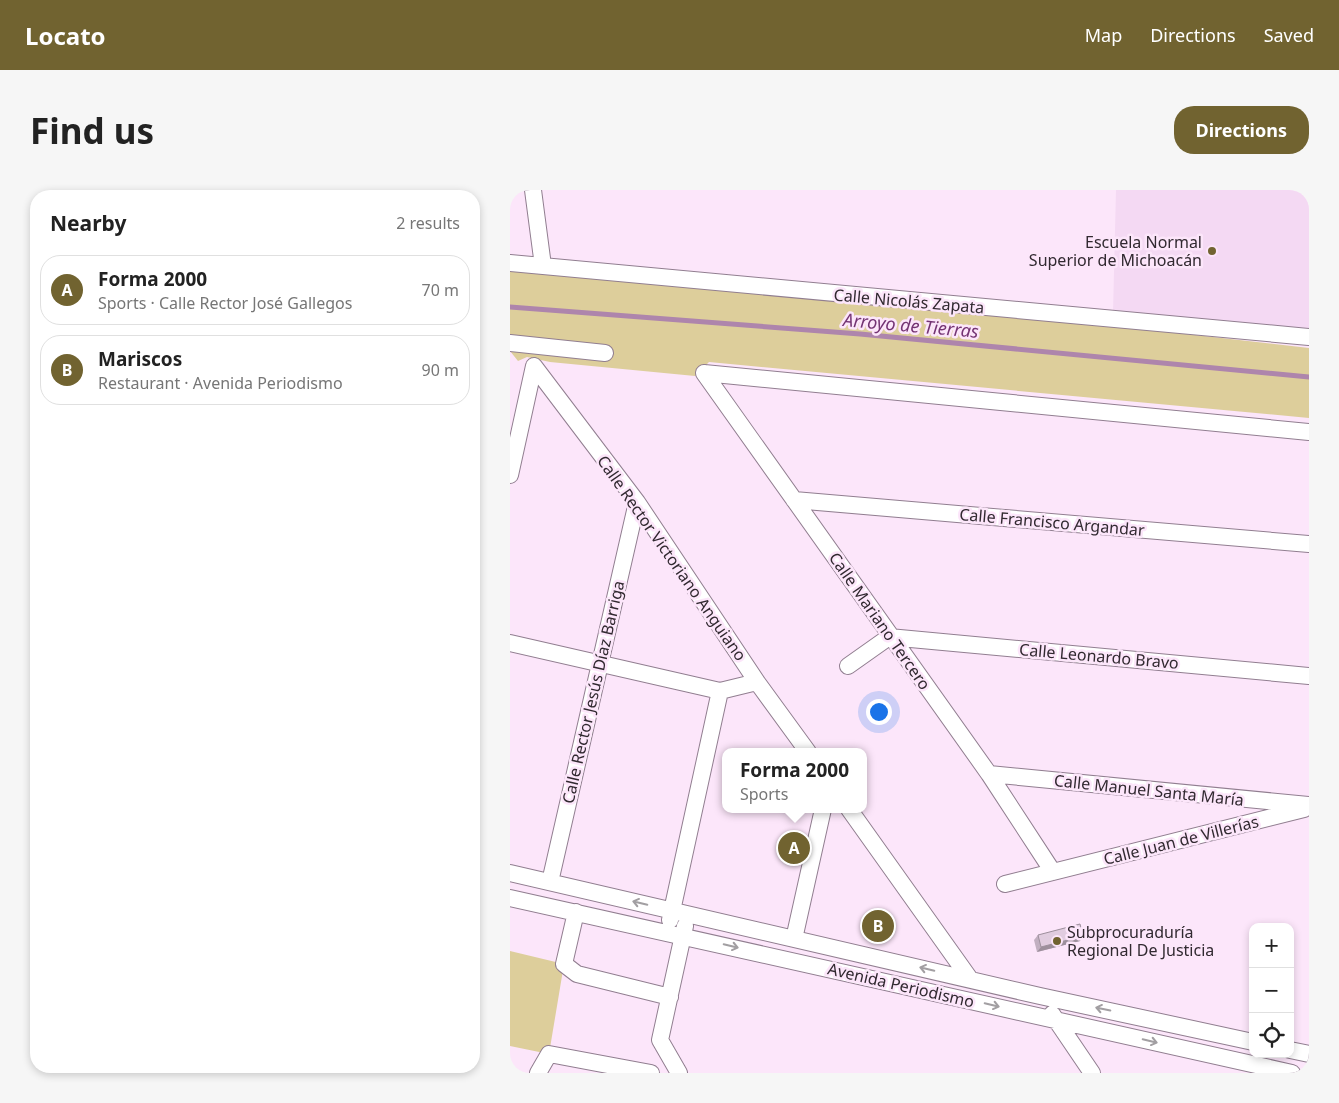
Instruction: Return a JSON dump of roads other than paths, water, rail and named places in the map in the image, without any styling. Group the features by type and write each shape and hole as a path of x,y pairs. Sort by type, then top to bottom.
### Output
{"street":[{"path":"533,190 543,266"},
{"name":"Calle Nicolás Zapata","path":"510,263 1309,338"},
{"path":"510,343 605,353"},
{"name":"Calle Rector Victoriano Anguiano","path":"510,475 534,366 637,502 757,682 805,748"},
{"name":"Calle Mariano Tercero","path":"1053,872 989,774 704,374 1309,432"},
{"name":"Calle Francisco Argandar","path":"794,500 1309,544"},
{"name":"Calle Rector Jesús Díaz Barriga","path":"550,882 598,663 637,502"},
{"path":"848,666 890,636"},
{"name":"Calle Leonardo Bravo","path":"890,636 1309,676"},
{"path":"510,643 720,691 757,682"},
{"path":"679,1073 660,1040 670,997 676,934 720,691"},
{"name":"Calle Manuel Santa María","path":"989,774 1309,807"},
{"name":"Calle Juan de Villerías","path":"1005,884 1309,807"},
{"path":"794,938 823,813"},
{"path":"852,813 970,979"},
{"name":"Avenida Periodismo","path":"510,873 1040,996 1249,1041"},
{"name":"Avenida Periodismo","path":"510,898 1292,1073"},
{"path":"576,912 564,964 577,974 670,997"},
{"path":"1040,996 1092,1073"},
{"path":"1294,1051 1309,1054"},
{"path":"538,1073 549,1054 652,1073"}],"waterway":[{"name":"Arroyo de Tierras","path":"510,307 860,334 1309,377"}],"place":[{"name":"Escuela Normal Superior de Michoacán","path":"1212,251"},
{"name":"Forma 2000","path":"794,848"},
{"name":"Mariscos","path":"878,926"},
{"name":"Subprocuraduría Regional De Justicia","path":"1057,941"}]}
